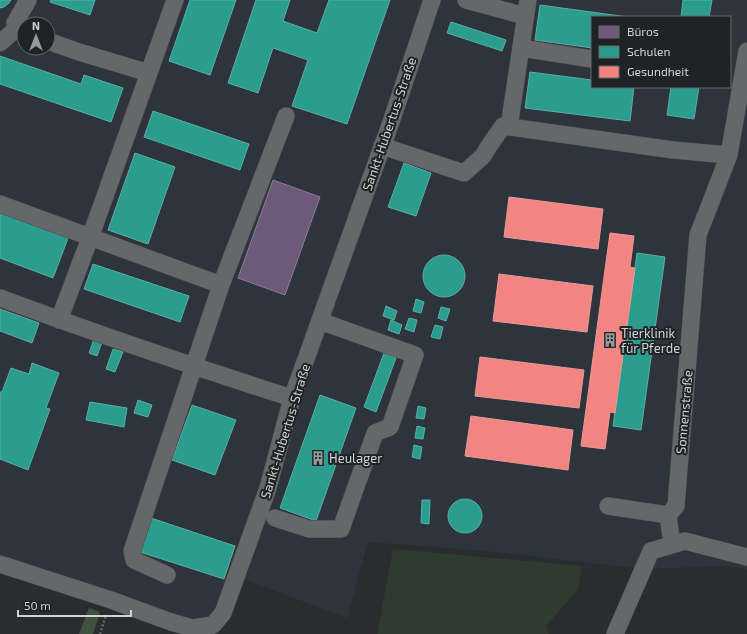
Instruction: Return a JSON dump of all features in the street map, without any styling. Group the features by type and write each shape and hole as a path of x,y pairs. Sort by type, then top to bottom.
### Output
{"street":[{"path":"19,16 28,0"},
{"path":"59,320 175,0"},
{"name":"Sankt-Hubertus-Straße","path":"0,564 192,628 203,630 213,625 223,613 268,488 292,398 382,146 432,0"},
{"path":"466,0 527,8 509,127"},
{"path":"0,43 16,33"},
{"path":"56,44 149,74"},
{"path":"521,48 591,59"},
{"name":"Sonnenstraße","path":"668,515 676,506 698,235 729,155 747,51"},
{"path":"167,575 134,560 132,551 221,285 286,116"},
{"path":"382,146 464,173 484,156 488,146 503,126 673,150 729,155"},
{"path":"0,204 221,285"},
{"path":"0,298 59,320 292,398"},
{"path":"275,518 310,529 341,529 375,433 390,426 415,355 320,321"},
{"path":"608,506 668,515 672,544"},
{"path":"614,634 651,551 685,540 747,557"}],"path":[{"path":"100,634 111,600"}],"shaded area":[{"path":"0,0 747,0 747,569 726,566 643,569 486,551 368,542 347,618 241,578 220,630 0,555"}],"green space":[{"path":"393,549 582,566 578,589 546,626 549,634 377,634"},
{"path":"89,608 100,612 93,634 79,634"}],"building: Büros":[{"path":"273,180 320,197 285,295 238,278"}],"building: Schulen":[{"path":"0,0 11,0 4,7 0,8"},
{"path":"51,0 95,0 90,15 50,2"},
{"path":"190,0 236,0 210,75 169,61"},
{"path":"256,0 290,0 283,21 317,33 329,0 390,0 347,124 292,106 308,60 273,48 258,93 228,83"},
{"path":"683,0 712,0 709,16 681,16"},
{"path":"540,5 621,16 591,16 591,48 535,40"},
{"path":"451,22 506,40 502,51 447,33"},
{"path":"0,56 81,84 84,75 123,88 111,122 0,84"},
{"path":"530,72 591,80 591,88 634,88 630,121 525,108"},
{"path":"671,88 699,88 694,119 667,115"},
{"path":"153,111 249,144 240,170 144,137"},
{"path":"135,153 175,167 148,244 108,230"},
{"path":"404,163 431,173 416,216 388,207"},
{"path":"0,207 70,233 53,278 0,258"},
{"path":"637,253 665,257 641,430 613,426"},
{"path":"440,255 448,255 456,258 462,264 465,276 462,288 456,294 448,297 440,297 432,294 426,288 423,280 423,272 426,264 432,258"},
{"path":"93,264 189,296 180,322 84,289"},
{"path":"416,299 424,302 421,313 413,311"},
{"path":"386,306 397,311 394,320 383,316"},
{"path":"441,307 450,309 446,321 438,318"},
{"path":"0,309 39,323 32,343 0,331"},
{"path":"409,318 417,320 414,332 405,329"},
{"path":"391,320 402,325 399,334 388,330"},
{"path":"435,325 443,327 440,339 431,337"},
{"path":"94,339 102,342 97,356 89,353"},
{"path":"113,349 123,352 115,372 106,369"},
{"path":"384,353 396,358 376,412 364,407"},
{"path":"32,363 59,373 46,408 50,409 28,470 0,459 0,392 2,392 11,368 29,374"},
{"name":"Heulager","path":"320,395 356,408 316,521 280,508"},
{"path":"138,400 152,405 148,417 134,413"},
{"path":"90,402 127,408 124,427 86,420"},
{"path":"192,405 236,420 215,475 172,460"},
{"path":"418,406 426,408 424,419 416,418"},
{"path":"417,426 425,428 423,439 415,438"},
{"path":"414,445 422,447 420,459 412,457"},
{"path":"465,499 477,504 482,516 477,528 465,533 453,528 448,516 453,504"},
{"path":"422,500 430,500 429,524 421,523"},
{"path":"151,518 235,546 224,579 140,552"}],"building: Gesundheit":[{"path":"509,197 603,209 598,249 504,237"},
{"name":"Tierklinik für Pferde","path":"610,233 634,236 630,267 635,268 615,413 610,412 605,449 581,446"},
{"path":"499,274 593,286 587,332 493,321"},
{"path":"480,357 584,370 579,408 475,396"},
{"path":"471,416 573,430 568,470 465,456"}],"place":[{"name":"Tierklinik für Pferde","path":"610,340"},
{"name":"Heulager","path":"318,458"}]}
